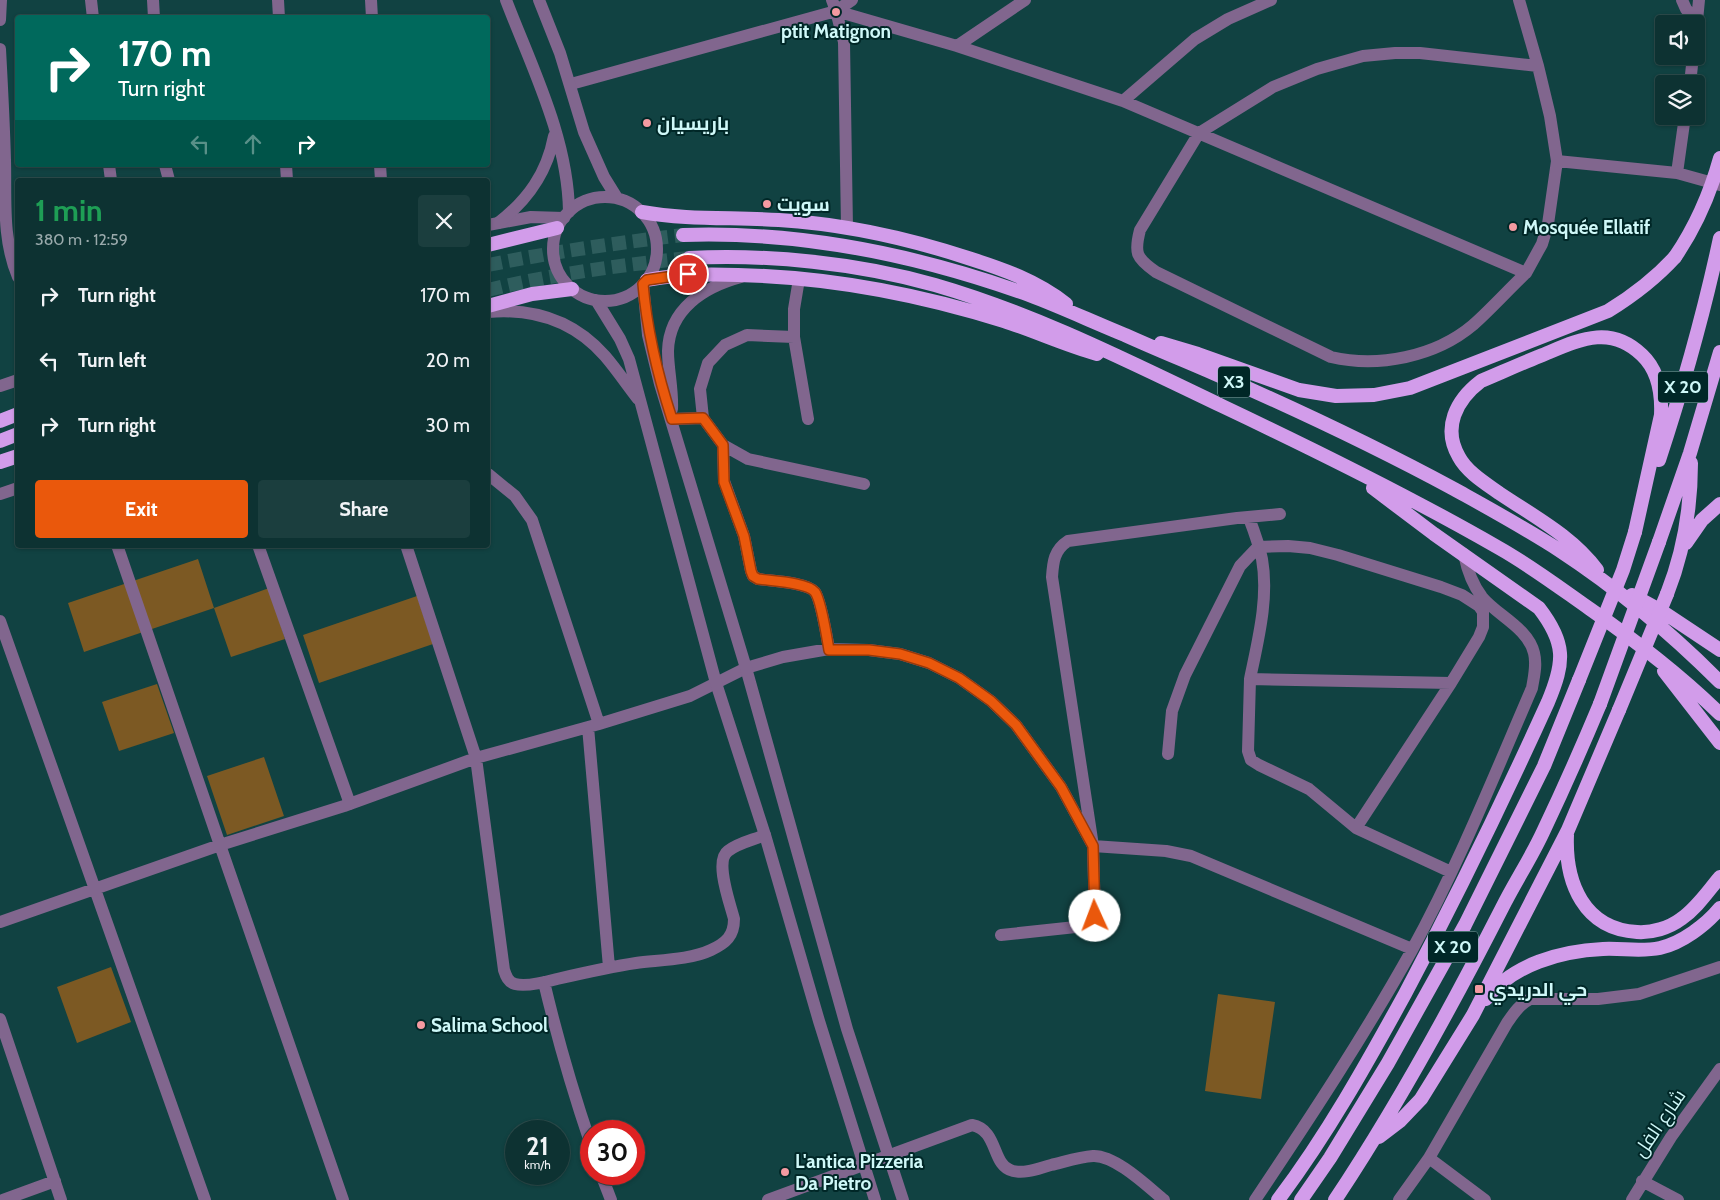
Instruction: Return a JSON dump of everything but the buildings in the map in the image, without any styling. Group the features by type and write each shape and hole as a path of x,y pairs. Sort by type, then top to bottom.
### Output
{"highway":[{"path":"1122,334 1148,339 1198,354 1299,390 1336,396 1374,395 1410,388 1608,311 1633,296 1655,278 1675,257 1694,227 1706,202 1720,158"},
{"path":"642,212 678,217 779,220 848,228 914,242 998,268 1033,282 1078,314"},
{"path":"490,244 563,219"},
{"name":"X3","path":"684,235 760,235 835,244 892,254 936,265 1028,294 1078,314 1247,388 1407,464 1515,522 1604,582 1649,617 1692,654 1720,682"},
{"name":"X 20","path":"1301,1200 1330,1158 1383,1071 1465,926 1544,766 1623,570 1636,532 1684,382 1720,238"},
{"name":"X3","path":"689,258 725,256 762,258 844,266 889,274 933,284 1022,314 1069,333 1349,468 1500,548 1544,576 1656,657 1720,714"},
{"path":"645,282 688,274 748,275 799,279 875,289 972,312 1028,329 1085,350 1134,364"},
{"path":"490,305 532,294 572,289"},
{"path":"1636,532 1662,403 1657,379 1652,368 1636,349 1613,338 1588,337 1480,381 1459,402 1454,415 1452,430 1454,444 1459,458 1480,479 1575,545 1596,569 1604,582 1663,612 1720,650"},
{"name":"X 20","path":"1335,1200 1373,1142 1443,1020 1542,834 1600,704 1690,453 1720,352"},
{"path":"0,421 15,415"},
{"path":"0,441 15,435"},
{"path":"1373,1142 1400,1121 1421,1099 1473,1015 1568,830 1667,594 1682,548 1690,501 1690,453"},
{"path":"0,464 15,457"},
{"path":"0,464 15,463"},
{"path":"1278,1200 1329,1127 1366,1066 1485,839 1556,684 1561,664 1559,643 1551,624 1534,603 1405,513 1349,468"},
{"path":"1682,548 1702,520 1720,504"},
{"path":"1656,657 1674,685 1720,743"},
{"path":"1568,830 1566,852 1570,875 1579,896 1592,914 1608,925 1625,931 1644,932 1663,929 1680,920 1695,908 1720,877"},
{"path":"1473,1015 1490,993 1512,976 1536,963 1583,951 1605,949 1644,950 1662,947 1679,941 1699,927 1720,908"}],"street":[{"path":"0,20 1,0"},
{"path":"91,0 93,15"},
{"path":"153,0 154,15"},
{"path":"278,0 279,15"},
{"path":"371,0 372,15"},
{"path":"493,224 531,217 563,219 579,204 591,199 617,198 631,203 642,212 651,224 656,238 657,252 654,267 645,282 633,293 609,301 583,296 572,289 556,267 553,254 554,241 563,219 566,173 540,85 506,0"},
{"path":"540,0 590,147 604,177 617,198"},
{"path":"570,84 852,0"},
{"path":"958,46 1025,0"},
{"path":"1123,101 1195,39 1228,19 1271,0"},
{"path":"1519,0 1538,66 1550,116 1557,161 1548,224 1542,244 1526,274 1472,326 1452,339 1431,349 1408,356 1369,362 1351,362 1331,357 1156,272 1145,264 1135,248 1140,230 1200,133 1273,87 1363,56 1395,52 1538,66"},
{"path":"1682,0 1689,15"},
{"path":"1698,15 1699,0"},
{"path":"834,5 1123,101 1526,274"},
{"path":"834,5 844,42 848,228"},
{"path":"0,49 5,160 5,229 8,250 15,269"},
{"path":"1677,173 1684,125"},
{"path":"493,224 513,212 537,183 546,167 555,131"},
{"path":"1557,161 1677,173 1720,185"},
{"path":"672,419 672,389 668,350 671,334 677,319 682,310 706,291 719,284 748,275"},
{"path":"799,279 794,309 794,337 808,419"},
{"path":"645,282 648,335 654,360 746,668 847,1029 903,1200"},
{"path":"596,300 620,339 629,359 716,683 765,835 819,1021 875,1200"},
{"path":"490,312 519,311 533,313 563,324 578,333 605,356 640,401"},
{"path":"794,337 747,335 725,345 708,363 700,389 703,418 723,445 748,460 864,484"},
{"path":"0,386 15,381"},
{"path":"672,419 703,418"},
{"path":"723,445 724,482 744,536 753,576 758,579 806,586 815,592 829,650"},
{"path":"490,476 515,496 532,520 594,726 609,967"},
{"path":"0,494 15,489"},
{"path":"1001,935 1085,926 1093,922 1095,916 1093,846 1052,577 1053,564 1059,547 1068,541 1280,514"},
{"path":"1249,518 1262,558 1264,587 1260,629 1250,679 1248,751 1251,760 1259,766 1309,789 1356,828 1451,872"},
{"path":"1168,754 1172,711 1185,675 1240,566 1258,547 1288,546 1310,548 1338,555 1462,595 1479,606 1483,612 1483,627 1479,638 1356,828"},
{"path":"118,548 344,1200"},
{"path":"259,548 350,804"},
{"path":"407,548 476,758 506,976 510,982 515,984 544,982 609,967 696,955 724,943 732,934 734,919 721,866 723,856 729,850 765,835"},
{"path":"1255,1200 1324,1098 1412,950 1451,872 1532,688 1536,665 1534,651 1516,626 1482,596 1473,584 1464,554"},
{"path":"0,622 205,1200"},
{"path":"0,922 220,845 350,804 476,758 594,726 690,696 746,668 783,657 829,650 869,650 900,654 929,663 959,678 991,701 1016,725 1061,787 1093,846"},
{"path":"1250,679 1451,683"},
{"path":"1093,846 1166,851 1191,856 1412,950"},
{"path":"1399,1200 1429,1158 1507,1023 1524,1003 1530,999 1598,998 1639,994 1720,967"},
{"path":"544,982 553,1020 582,1120"},
{"path":"0,1019 61,1200"},
{"name":"شارع الفل","path":"1632,1200 1642,1181 1720,1070"},
{"path":"768,1200 972,1125 980,1126 985,1130 992,1141 1000,1161 1012,1171 1025,1172 1094,1156 1106,1158 1124,1169 1164,1200"},
{"path":"1429,1158 1485,1200"},
{"path":"3,1200 55,1181"},
{"path":"1642,1181 1678,1200"},
{"path":"606,1185 611,1200"}],"shaded area":[{"path":"198,559 214,608 84,652 68,603"},
{"path":"269,588 285,639 231,657 214,608"},
{"path":"417,596 433,644 319,683 303,635"},
{"path":"157,684 174,733 119,751 102,702"},
{"path":"264,757 284,816 227,835 207,776"},
{"path":"111,967 131,1022 77,1043 57,987"},
{"path":"1218,994 1275,1002 1261,1099 1205,1091"}],"tunnel":[{"path":"490,265 585,248 683,235"},
{"path":"490,290 588,271 689,258"}],"place":[{"name":"ptit Matignon","path":"836,12"},
{"name":"باريسيان","path":"647,123"},
{"name":"سويت","path":"767,204"},
{"name":"Mosquée Ellatif","path":"1513,227"},
{"name":"حي الدريدي","path":"1479,989"},
{"name":"Salima School","path":"421,1025"},
{"name":"L'antica Pizzeria Da Pietro","path":"785,1172"}],"route":[{"path":"688,274 647,280 643,284 648,335 660,384 672,419 703,418 723,445 724,482 740,523 753,576 758,579 806,586 815,592 829,650 869,650 900,654 929,663 959,678 991,701 1016,725 1061,787 1093,846 1095,916"}]}
